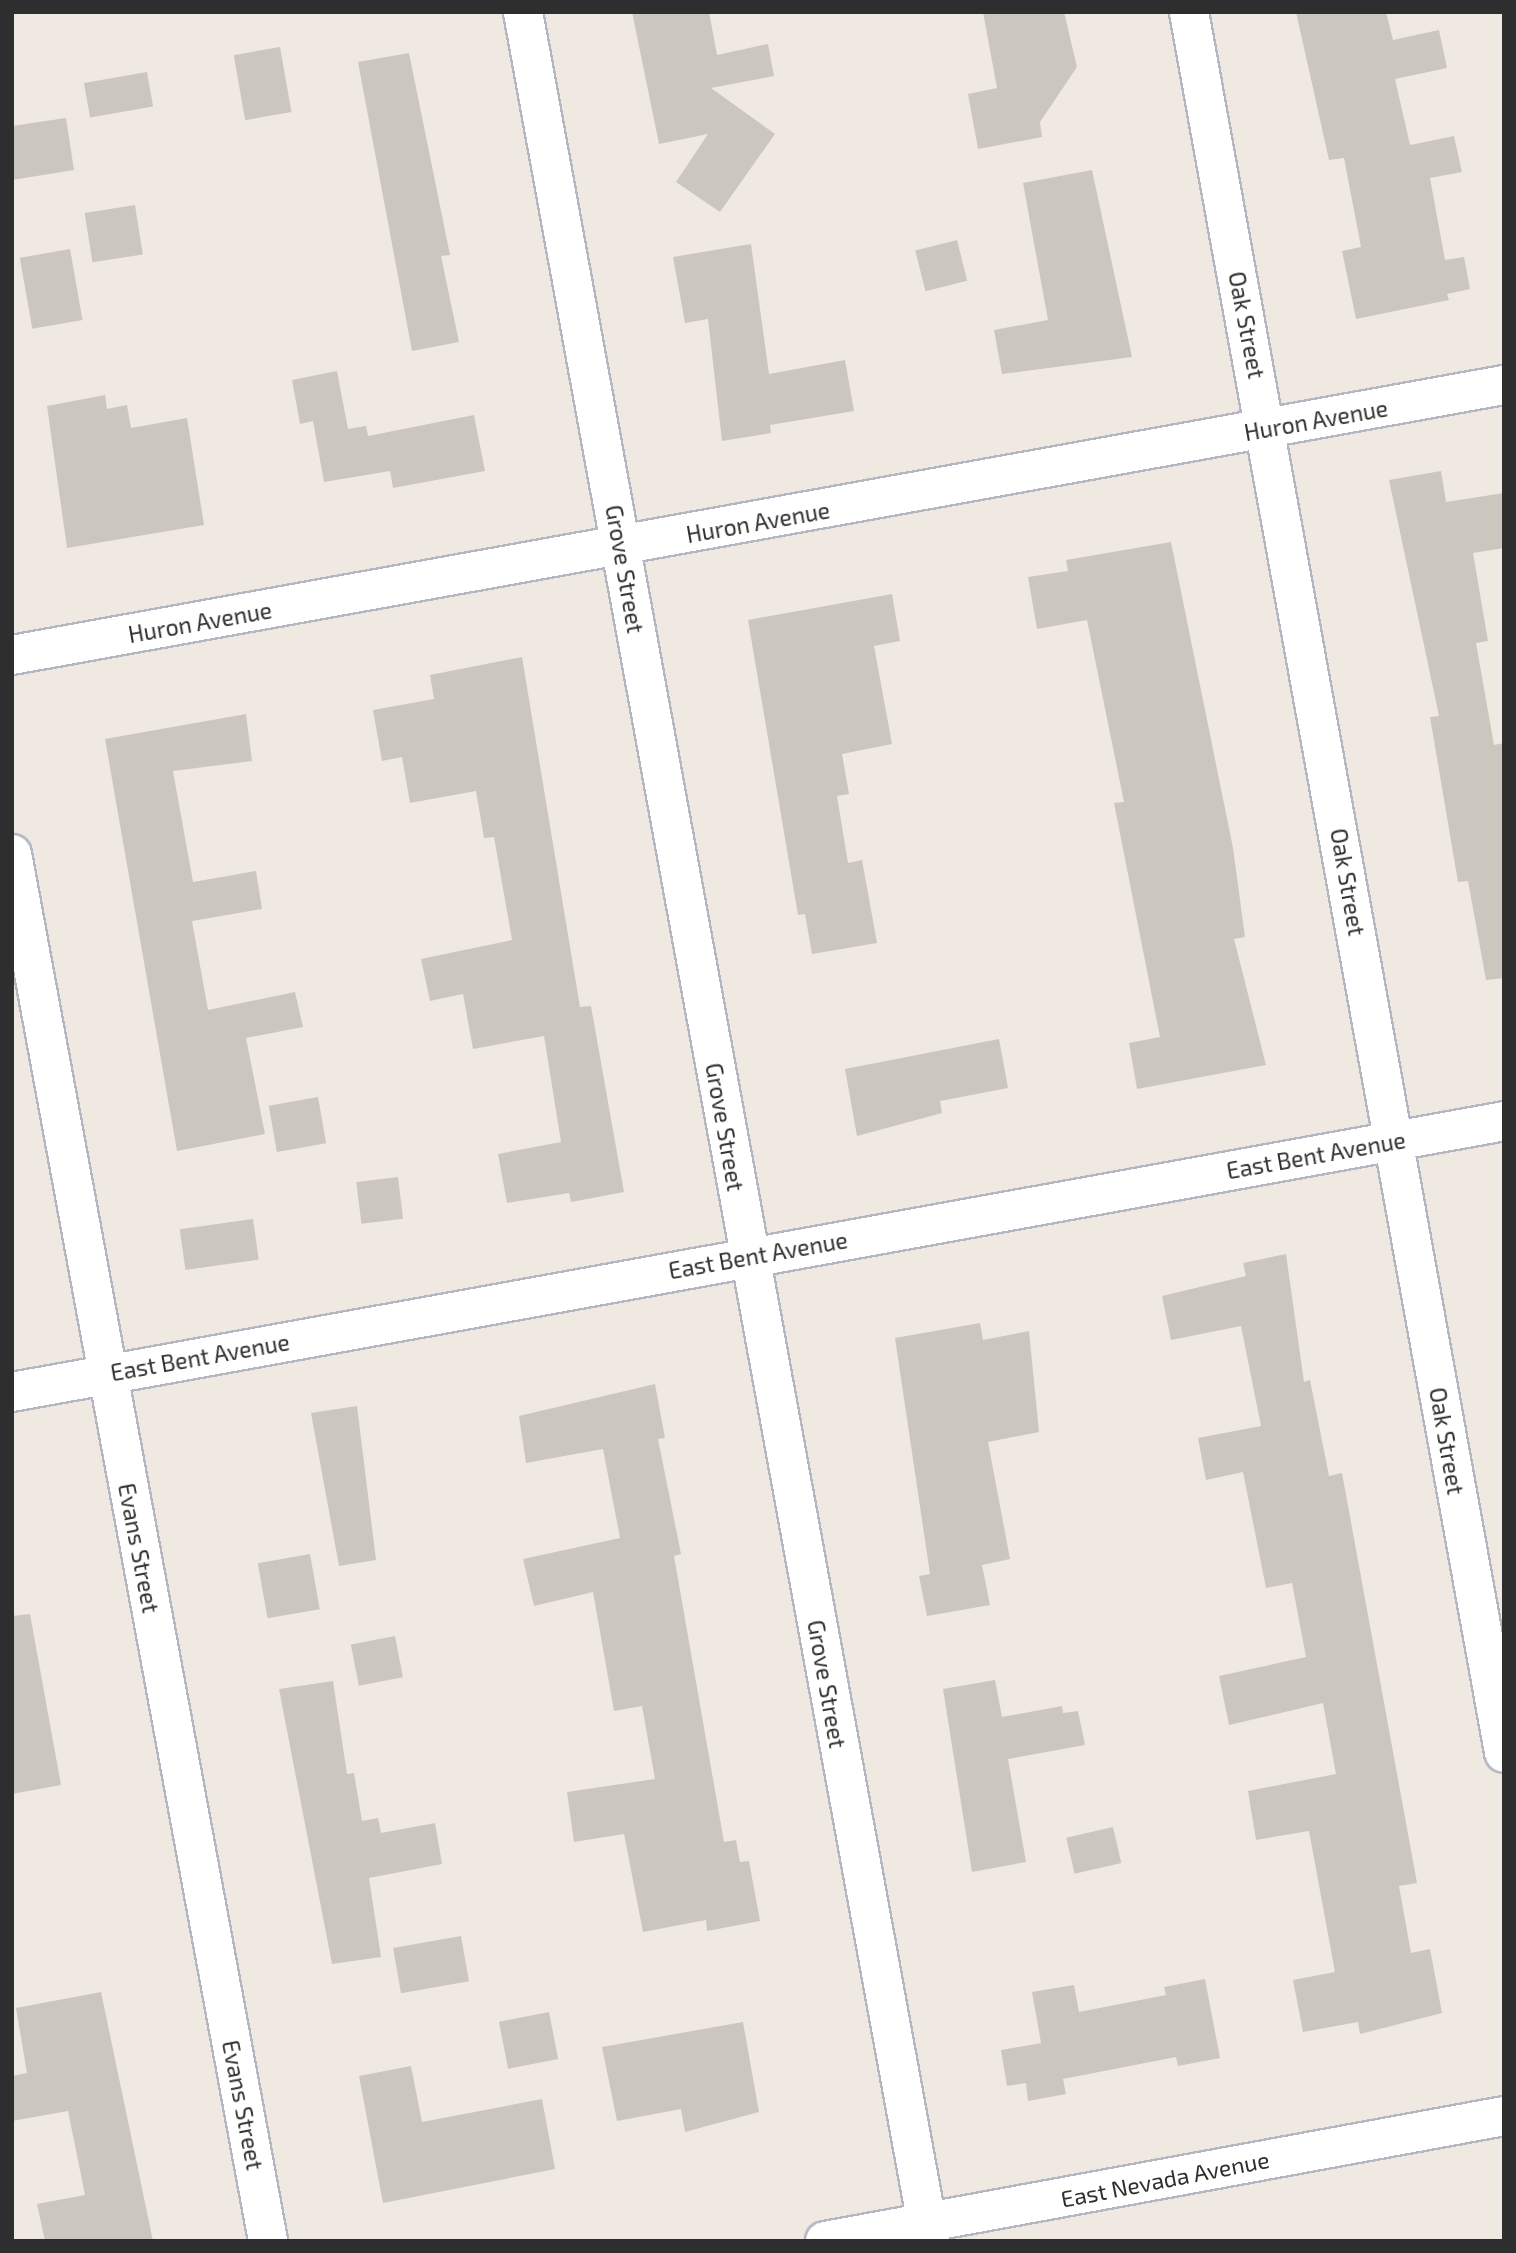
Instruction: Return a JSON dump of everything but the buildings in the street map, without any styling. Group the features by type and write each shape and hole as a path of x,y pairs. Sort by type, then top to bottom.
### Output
{"street":[{"name":"Grove Street","path":"523,12 928,2232"},
{"name":"Oak Street","path":"1189,12 1504,1753"},
{"name":"Huron Avenue","path":"12,655 622,547 1504,385"},
{"name":"Evans Street","path":"12,854 268,2241"},
{"name":"East Bent Avenue","path":"12,1392 1504,1121"},
{"name":"East Nevada Avenue","path":"825,2241 928,2232 1504,2116"}]}
